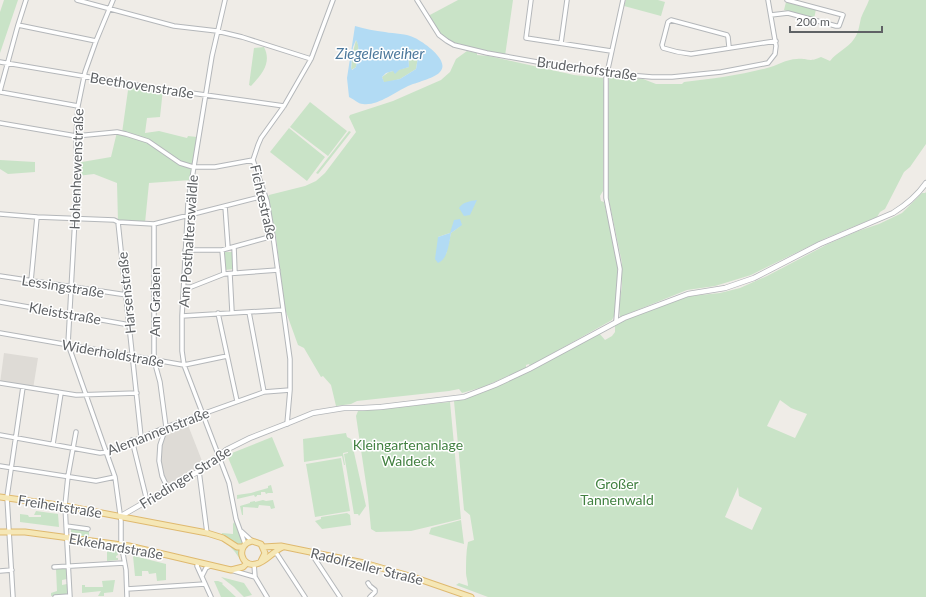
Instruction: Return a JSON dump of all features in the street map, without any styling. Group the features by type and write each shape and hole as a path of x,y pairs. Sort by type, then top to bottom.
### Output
{"main road":[{"name":"Friedinger Straße","path":"121,516 198,471 219,454 250,438 314,413 344,408 381,407 464,397 495,385 529,369 616,321 688,294 725,288 754,278 820,244 893,213 916,196 926,183"},
{"name":"Freiheitstraße","path":"0,496 121,516"},
{"path":"130,510 132,518"},
{"path":"121,516 221,536 238,547 252,541 258,542 263,547 264,555 258,563"},
{"name":"Ekkehardstraße","path":"0,532 25,532 121,545 232,570"},
{"path":"244,545 242,558 247,563"},
{"name":"Radolfzeller Straße","path":"263,547 285,547 381,567 413,576 458,595 471,597"},
{"path":"232,570 243,567 247,563 258,563 277,550 285,547"}],"street":[{"path":"26,0 0,91 78,106"},
{"path":"77,0 174,26 218,31 311,59"},
{"name":"Hohenhewenstraße","path":"68,344 77,176 76,136 78,106 84,76 96,41 113,0"},
{"name":"Am Posthalterswäldle","path":"225,0 205,95 187,215 182,316 182,351 184,364 229,483 244,545"},
{"name":"Fichtestraße","path":"287,424 290,390 290,359 273,236 264,196 253,160 261,138 284,106 311,59 333,0"},
{"name":"Bruderhofstraße","path":"418,0 439,35 454,45 487,53 606,73 652,77 702,75 768,63 775,54 776,41"},
{"path":"531,0 526,38 611,51"},
{"path":"561,43 567,0"},
{"path":"616,321 620,269 606,198 606,73 623,0"},
{"path":"730,47 727,35 671,20 668,22 662,45 663,48 686,54 776,41 768,0"},
{"path":"771,15 788,13 836,26 839,26 840,24 843,15 787,0"},
{"path":"18,25 96,41"},
{"name":"Beethovenstraße","path":"0,62 205,95 284,106"},
{"path":"0,123 76,136 117,132 148,141 180,163 193,167 216,167 253,160"},
{"path":"0,214 114,220 118,222 154,224 264,196"},
{"path":"225,206 228,248"},
{"path":"31,281 37,217"},
{"name":"Harsenstraße","path":"118,222 141,437"},
{"name":"Am Graben","path":"154,224 154,360 160,382 166,427"},
{"path":"185,250 222,250 273,236"},
{"path":"234,247 235,274"},
{"path":"222,250 224,274"},
{"path":"184,287 191,286 224,274 278,270"},
{"path":"230,274 232,312"},
{"name":"Lessingstraße","path":"0,276 127,295"},
{"name":"Kleiststraße","path":"0,302 130,324"},
{"path":"182,316 283,310"},
{"path":"249,312 264,392"},
{"path":"218,313 236,402"},
{"name":"Widerholdstraße","path":"0,333 184,364 227,356"},
{"path":"68,344 115,477 121,516 121,545 127,597"},
{"path":"0,383 61,393 86,395 136,393"},
{"path":"13,597 7,497 10,468 23,387"},
{"name":"Alemannenstraße","path":"0,435 74,447 100,453 107,452 132,440 166,427 264,392 290,390"},
{"path":"53,444 61,393"},
{"path":"166,427 160,445 159,461 162,476 168,489"},
{"path":"55,597 70,596 65,506 68,476 76,432"},
{"path":"132,440 147,501"},
{"path":"0,466 96,481 115,477"},
{"path":"198,471 208,533"},
{"path":"66,526 88,530"},
{"path":"239,527 252,541"},
{"path":"311,552 340,597"},
{"path":"273,553 277,554 305,597"},
{"path":"317,562 320,554"},
{"path":"198,562 197,566 211,597"},
{"path":"54,567 124,563"},
{"path":"258,563 255,576 267,597"},
{"path":"202,577 206,568 210,566"},
{"path":"0,571 12,570"},
{"name":"Ekkehardstraße","path":"232,570 255,576"},
{"path":"368,583 375,590 370,597"},
{"path":"127,589 205,584"}],"shaded area":[{"path":"4,353 38,358 33,389 0,383"},
{"path":"186,420 204,466 168,489 162,476 158,456 166,427"}],"green space":[{"path":"4,0 18,0 0,53 0,12"},
{"path":"458,0 513,0 505,56 454,45 439,35 428,16"},
{"path":"626,0 658,0 665,2 661,16 624,6"},
{"path":"869,0 926,0 926,144 910,167 904,172 885,209 880,212 877,217 826,238 751,275 715,286 687,290 620,317 619,306 622,286 622,263 607,191 609,77 643,79 656,84 682,84 684,82 726,76 771,67 793,59 810,60 821,57 830,61 849,45 856,36 861,18"},
{"path":"786,2 816,9 814,19 784,10"},
{"path":"356,40 358,46 358,57 356,67 351,70 353,52"},
{"path":"264,47 267,58 265,68 251,86 249,85 254,48"},
{"path":"412,49 418,57 416,69 400,79 384,83 382,77 389,72 409,67 408,51"},
{"path":"467,51 477,53 477,55 489,56 574,75 603,78 603,191 600,196 601,201 604,202 618,264 615,314 612,320 530,366 529,364 526,365 526,368 483,387 462,393 459,389 357,401 351,404 336,406 331,385 323,376 321,377 304,348 298,345 285,309 276,237 268,197 269,195 305,186 316,181 325,173 356,132 349,117 350,115 393,101 441,80 450,72 456,59","holes":["462,225 451,233 446,254 438,237 450,233"]},
{"path":"129,83 163,89 160,117 147,118 145,133 159,131 187,138 188,136 197,137 191,180 149,183 145,223 118,222 117,183 94,174 77,176 76,163 111,157 117,132 122,133"},
{"path":"310,102 347,131 328,156 290,127"},
{"path":"289,128 325,157 307,181 270,152"},
{"path":"349,131 351,132 318,174 316,173"},
{"path":"0,160 35,162 35,172 8,174 0,169"},
{"name":"Großer Tannenwald","path":"926,192 926,597 488,597 456,585 459,583 468,586 466,561 468,542 474,540 470,515 464,510 454,401 484,392 528,371 599,333 605,340 612,336 615,332 615,324 663,305 690,296 720,293 740,288 767,276 828,244 879,224 902,213 922,193","holes":["780,400 791,408 807,414 795,438 767,426","738,487 739,496 762,508 752,530 725,517"]},
{"path":"224,252 232,252 234,269 225,270"},
{"name":"Kleingartenanlage Waldeck","path":"450,402 461,519 411,531 376,532 371,529 368,497 356,416 358,411"},
{"path":"346,433 347,437 351,439 366,506 359,516 358,514 354,514 344,454 348,452 343,453 345,465 342,456 304,462 303,439"},
{"path":"272,437 284,466 239,484 227,455"},
{"path":"341,458 350,511 315,517 306,464"},
{"path":"271,485 273,493 266,494 265,492 261,492 261,495 257,495 255,497 254,495 237,499 237,495 268,488 268,486"},
{"path":"273,500 275,508 271,509 270,506 259,505 258,508 243,507 242,515 240,506 250,502"},
{"path":"36,511 58,514 59,527 20,522 20,514 28,515 29,517 41,517 41,515 34,515"},
{"path":"347,513 350,515 351,525 322,529 315,521 321,519 321,517"},
{"path":"236,519 239,527 252,541 243,547 244,561 242,562 221,537 222,533 233,534 233,524"},
{"path":"461,520 464,544 429,534 431,528"},
{"path":"71,528 89,531 89,537 72,535"},
{"path":"107,547 117,549 118,555 116,558 118,558 118,560 107,561"},
{"path":"133,556 166,564 166,580 157,581 156,573 149,574 148,571 142,571 142,576 135,576"},
{"path":"66,568 67,579 62,580 62,585 67,584 68,592 66,595 51,596 51,593 57,591 56,569"},
{"path":"221,577 244,583 252,595 244,597"},
{"path":"115,580 113,592 104,593 104,596 98,596 101,591 82,593 82,585 85,585 85,587 103,587 102,581"},
{"path":"214,581 223,583 222,584 236,597 221,597"}],"water":[{"name":"Ziegeleiweiher","path":"355,26 412,36 436,53 442,64 442,69 437,75 408,86 380,101 369,104 359,103 349,97 347,78","holes":["356,40 358,54 356,67 352,70 353,47","412,49 418,57 416,69 400,79 384,82 382,77 386,73 393,71 395,74 399,70 409,67 408,51"]},
{"path":"477,200 470,215 464,216 459,208 467,202"},
{"path":"460,219 462,225 451,233 446,254 438,263 435,259 438,237 450,233 454,220"}]}
